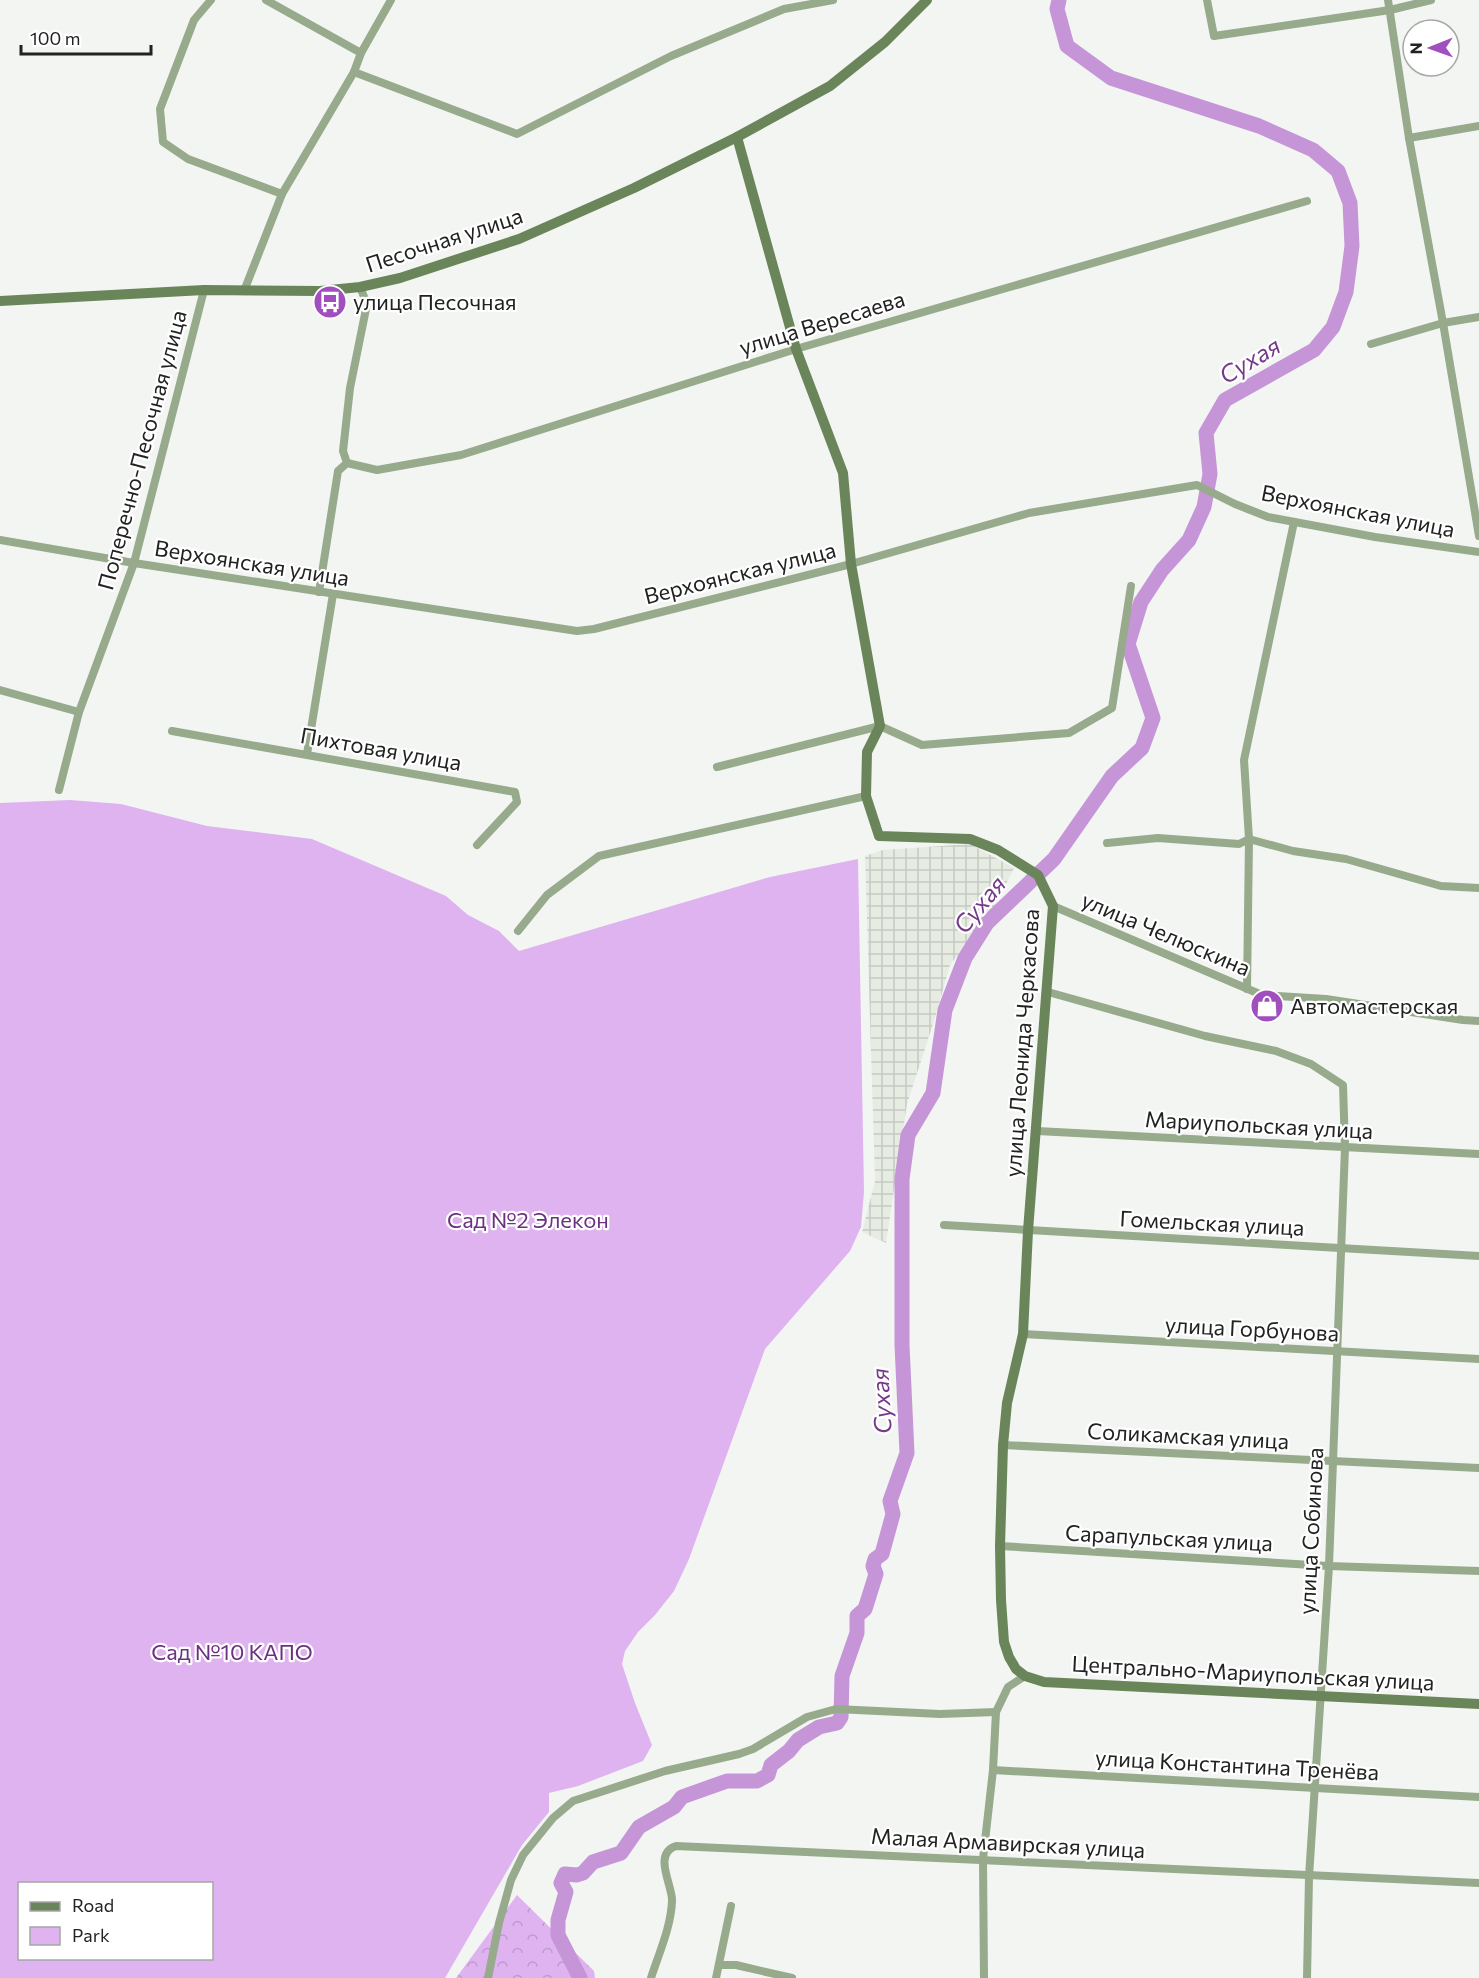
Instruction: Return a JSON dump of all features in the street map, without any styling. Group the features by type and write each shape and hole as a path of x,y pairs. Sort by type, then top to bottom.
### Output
{"street":[{"path":"211,0 194,20 160,109 164,142 188,159 282,194"},
{"path":"266,0 361,53"},
{"path":"244,291 282,194 354,72 361,53 390,0"},
{"path":"354,72 517,134 681,52 784,9 833,0"},
{"name":"Песочная улица","path":"0,301 204,290 308,292 360,287 400,278 519,239 634,188 736,137 830,86 885,42 927,0"},
{"path":"1207,0 1214,36 1390,10 1431,0"},
{"path":"1388,0 1409,138 1479,536"},
{"path":"1409,138 1479,126"},
{"path":"736,137 796,349 843,473 851,564 880,726"},
{"name":"улица Вересаева","path":"347,463 377,470 461,454 796,349 1307,201"},
{"path":"319,592 338,471 347,463 343,451 350,388 367,304 360,287"},
{"name":"Поперечно-Песочная улица","path":"59,790 79,711 134,563 204,290"},
{"path":"1371,344 1443,323 1479,317"},
{"name":"Верхоянская улица","path":"0,540 134,563 577,631 594,629 851,564 1029,513 1197,485 1268,517 1375,537 1479,552"},
{"path":"1247,988 1249,839 1244,760 1294,522"},
{"path":"717,767 880,726 922,745 1070,733 1112,708 1131,585"},
{"path":"307,753 333,594"},
{"path":"0,690 79,711"},
{"name":"улица Леонида Черкасова","path":"880,726 867,752 866,796 879,836 970,839 998,850 1038,875 1053,906 1028,1231 1023,1334 1007,1403 1003,1444 1000,1546 1004,1642 1016,1669 1025,1676"},
{"name":"Пихтовая улица","path":"172,730 515,792 517,802 477,845"},
{"path":"518,931 547,895 599,856 866,796"},
{"path":"1107,843 1158,838 1239,844 1249,839 1293,851 1346,859 1441,886 1479,888"},
{"name":"улица Челюскина","path":"1053,906 1262,995 1326,999 1479,1021"},
{"name":"улица Собинова","path":"1048,992 1205,1036 1276,1051 1311,1064 1343,1085 1345,1148 1329,1566 1309,1877 1307,1978"},
{"name":"Мариупольская улица","path":"1037,1131 1479,1154"},
{"name":"Гомельская улица","path":"944,1225 1479,1256"},
{"name":"улица Горбунова","path":"1023,1334 1479,1359"},
{"name":"Соликамская улица","path":"1003,1444 1479,1468"},
{"name":"Сарапульская улица","path":"1000,1546 1329,1566 1479,1571"},
{"path":"984,1978 983,1859 993,1770 996,1712 1008,1687 1025,1676"},
{"name":"Центрально-Мариупольская улица","path":"1025,1676 1044,1682 1479,1704"},
{"path":"488,1978 511,1880 523,1855 553,1818 573,1801 665,1771 739,1754 753,1749 807,1717 836,1709 940,1714 996,1712"},
{"name":"улица Константина Тренёва","path":"993,1770 1479,1797"},
{"name":"Малая Армавирская улица","path":"651,1978 668,1927 672,1898 665,1877 666,1854 670,1848 676,1846 983,1859 1309,1877 1479,1883"},
{"path":"716,1978 731,1906"},
{"path":"719,1965 736,1965 792,1978"}],"shaded area":[{"path":"970,844 1014,868 995,906 950,965 907,1104 886,1243 862,1232 875,1181 865,856 883,850"}],"green space":[{"name":"Сад №2 Элекон","path":"70,800 121,804 207,826 312,839 446,896 468,915 499,931 519,951 770,877 858,859 864,1192 861,1227 850,1251 765,1349 689,1559 674,1591 638,1632 625,1651 622,1664 652,1745 643,1761 578,1786 549,1793 549,1812 522,1845 445,1978 0,1978 0,803"},
{"path":"517,1895 594,1971 595,1978 456,1978"}],"waterway":[{"name":"Сухая","path":"580,1978 558,1935 558,1920 566,1892 561,1883 565,1874 583,1873 593,1862 621,1853 639,1827 674,1807 682,1797 727,1781 757,1781 768,1775 771,1765 789,1751 798,1740 819,1727 837,1723 841,1717 842,1676 857,1633 857,1616 865,1609 876,1574 873,1566 875,1559 882,1554 893,1514 890,1501 907,1453 902,1345 902,1179 908,1135 933,1093 945,1010 965,958 987,923 1054,859 1112,776 1142,748 1153,718 1128,644 1141,602 1162,570 1189,540 1204,507 1210,474 1206,433 1225,400 1314,350 1333,327 1346,292 1352,246 1350,203 1338,171 1313,150 1259,126 1111,78 1067,46 1057,9 1059,0"}],"place":[{"name":"улица Песочная","path":"330,302"},
{"name":"Автомастерская","path":"1267,1006"}],"park label":[{"name":"Сад №10 КАПО","path":"232,1652"}]}
